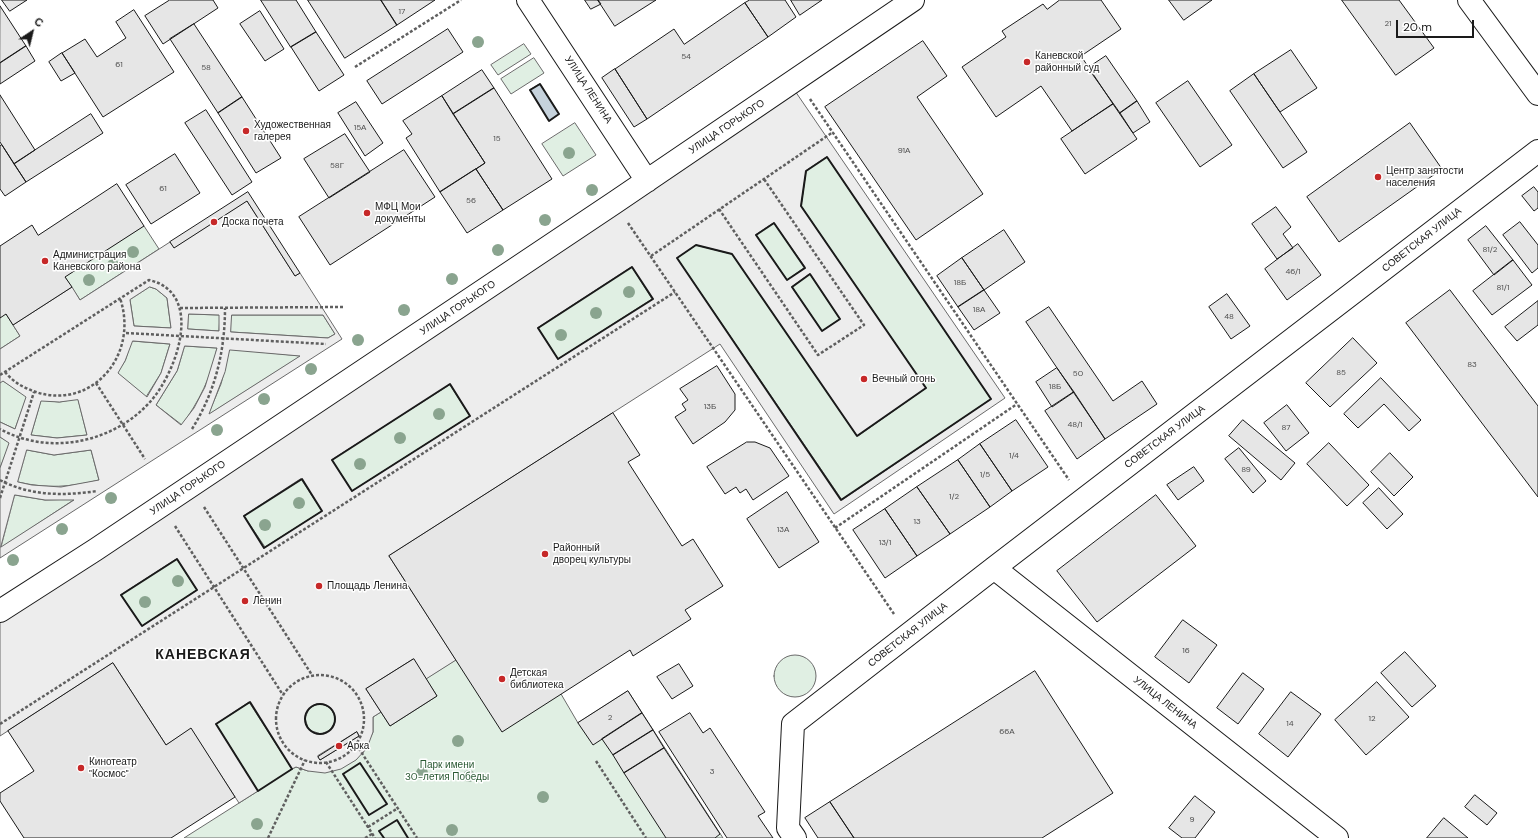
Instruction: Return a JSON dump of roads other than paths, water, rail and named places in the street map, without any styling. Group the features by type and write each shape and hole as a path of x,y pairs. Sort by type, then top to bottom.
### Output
{"street":[{"name":"УЛИЦА ЛЕНИНА","path":"528,0 647,181"},
{"name":"УЛИЦА ГОРЬКОГО","path":"0,611 95,550 647,181 913,0"},
{"path":"1469,0 1538,94"},
{"name":"СОВЕТСКАЯ УЛИЦА","path":"795,838 788,828 793,724 908,634 1538,151"},
{"name":"УЛИЦА ЛЕНИНА","path":"994,568 1337,838"}],"place":[{"name":"Каневской районный суд","path":"1027,62"},
{"name":"Художественная галерея","path":"246,131"},
{"name":"Центр занятости населения","path":"1378,177"},
{"name":"МФЦ Мои документы","path":"367,213"},
{"name":"Доска почета","path":"214,222"},
{"name":"Администрация Каневского района","path":"45,261"},
{"name":"Вечный огонь","path":"864,379"},
{"name":"Районный дворец культуры","path":"545,554"},
{"name":"Площадь Ленина","path":"319,586"},
{"name":"Ленин","path":"245,601"},
{"name":"Детская библиотека","path":"502,679"},
{"name":"Арка","path":"339,746"},
{"name":"Кинотеатр \"Космос\"","path":"81,768"}],"district":[{"name":"КАНЕВСКАЯ","path":"203,655"}],"park label":[{"name":"Парк имени 30-летия Победы","path":"447,770"}]}
